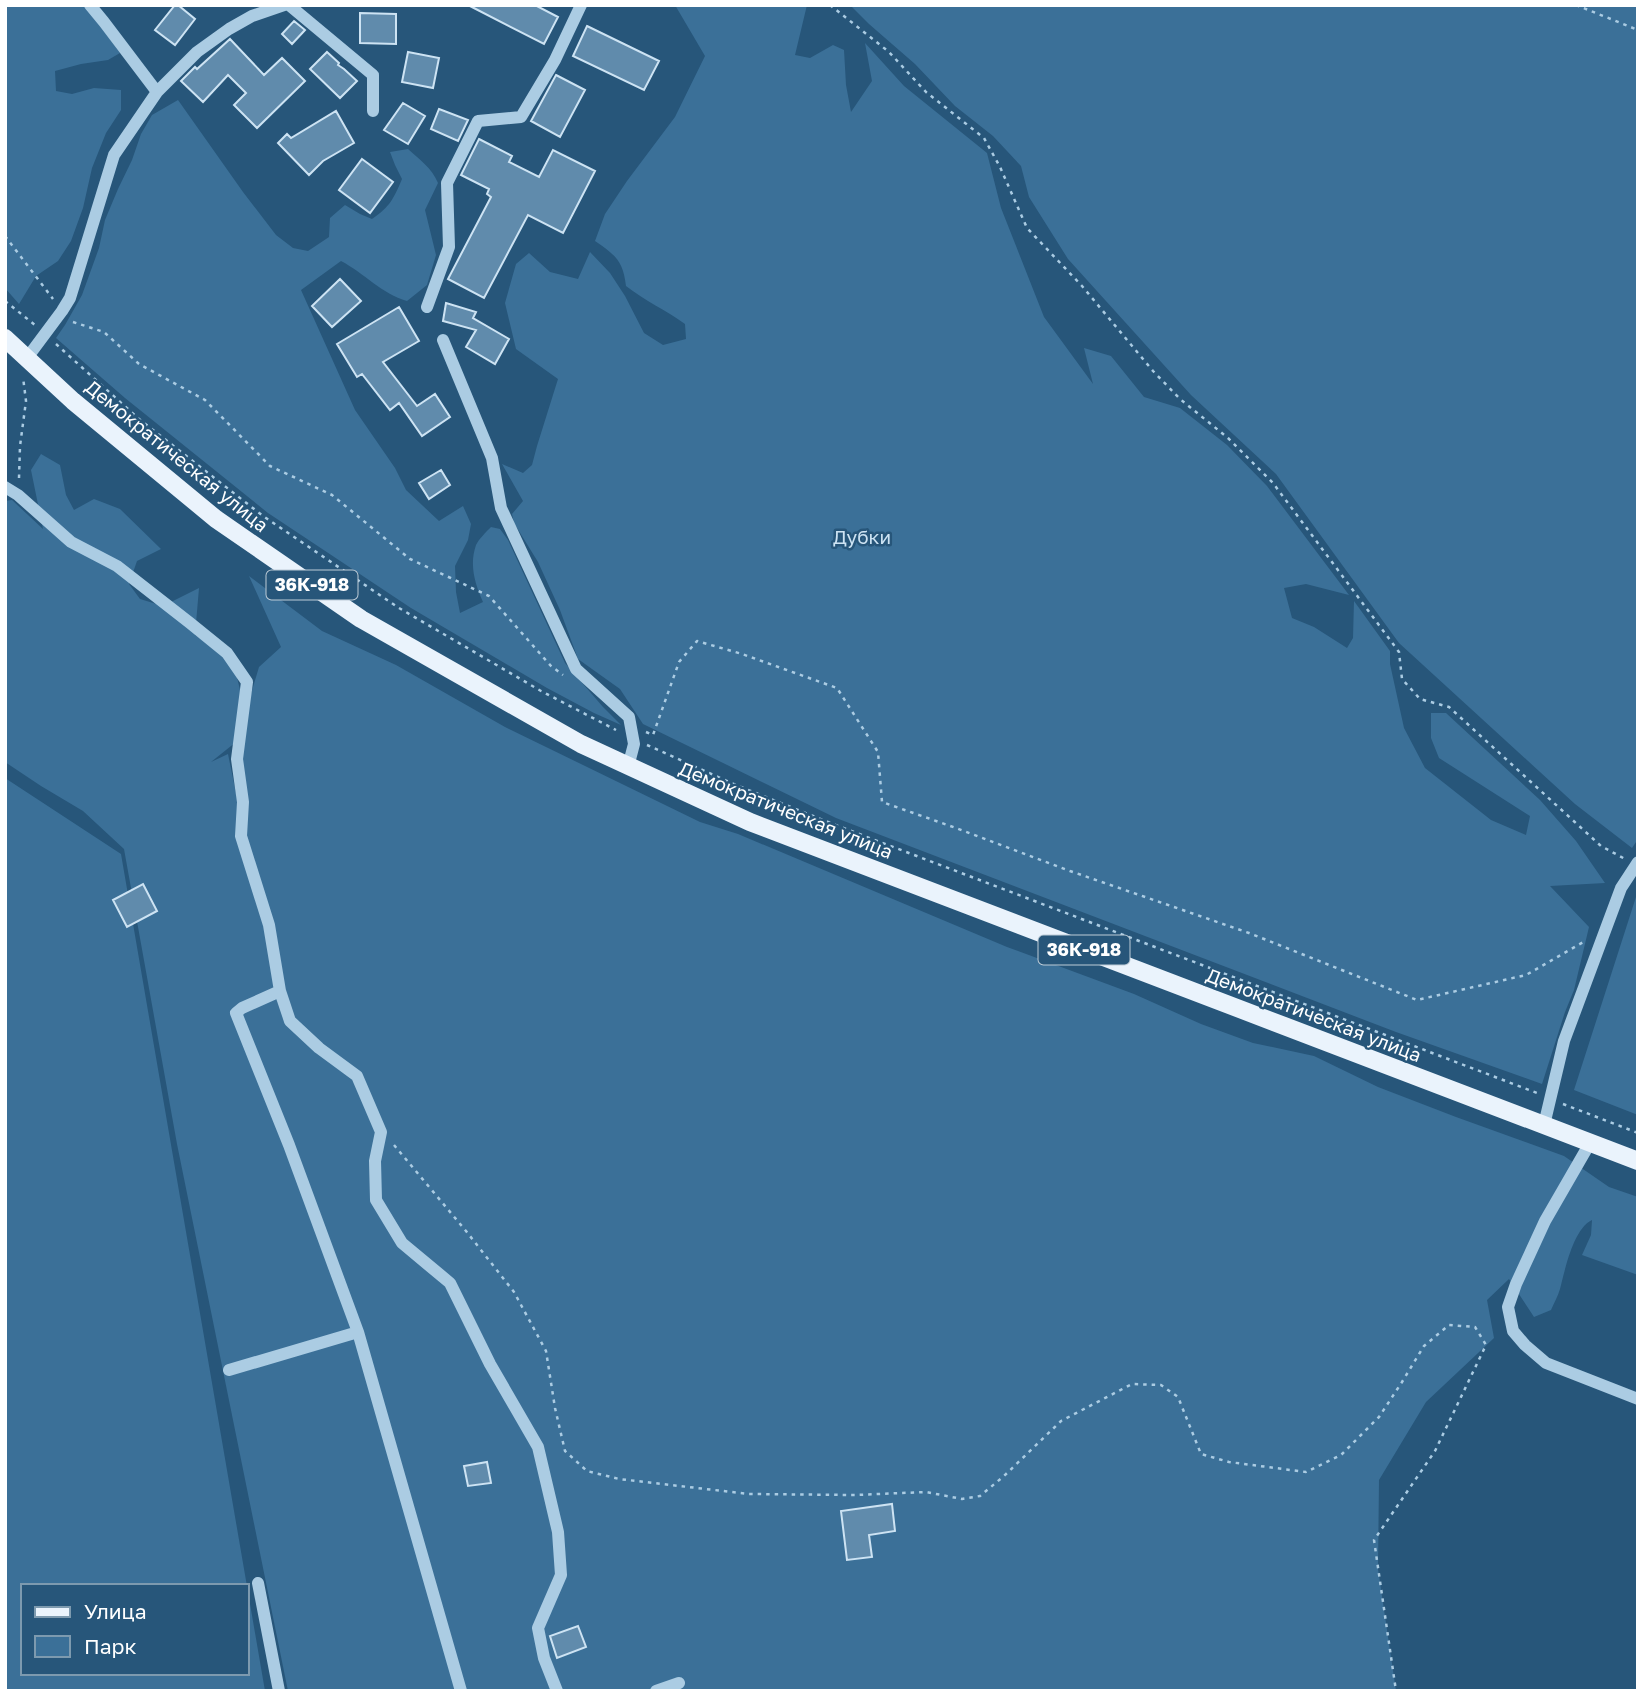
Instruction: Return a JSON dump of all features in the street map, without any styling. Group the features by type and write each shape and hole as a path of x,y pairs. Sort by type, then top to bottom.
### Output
{"main road":[{"name":"Демократическая улица","path":"5,338 25,366 73,401 216,519 361,619 581,744 750,822 1638,1161"}],"street":[{"path":"90,5 157,92"},
{"path":"25,366 69,298 114,155 157,92 197,52 249,11 286,5 373,75 373,111"},
{"path":"427,307 449,247 447,183 478,121 521,117 555,60 581,5"},
{"path":"443,340 492,458 501,508 576,669 629,718 634,744 628,767"},
{"path":"5,487 18,495 71,542 117,566 190,623 227,653 247,682 237,759 243,802 241,836 268,925 280,991 290,1021 319,1048 357,1076 381,1132 375,1161 376,1200 402,1243 450,1283 490,1364 538,1447 558,1532 561,1575 538,1628 544,1658 557,1691"},
{"path":"1544,1125 1564,1041 1621,888 1637,864"},
{"path":"280,991 236,1013 289,1145 358,1332 461,1691"},
{"path":"1590,1143 1545,1221 1508,1307 1513,1331 1546,1363 1638,1399"},
{"path":"229,1370 358,1332"},
{"path":"258,1583 279,1691"},
{"path":"656,1691 679,1683"}],"path":[{"path":"830,5 889,52 926,92 984,138 1027,228 1082,286 1180,399 1228,438 1273,483 1399,652 1402,679 1420,699 1449,707 1601,846 1637,864"},
{"path":"1068,5 1096,5"},
{"path":"1576,5 1638,30"},
{"path":"5,236 69,320 103,332 139,364 205,400 270,466 332,495 411,559 489,596 551,666 562,674"},
{"path":"5,301 139,419 263,516 399,608 541,691 631,732 736,785 1638,1133"},
{"path":"18,495 20,446 26,401 25,366"},
{"path":"631,732 653,735 679,662 697,641 742,654 837,688 878,752 881,802 1249,933 1417,1000 1527,975 1606,928"},
{"path":"381,1132 514,1292 546,1351 565,1451 587,1471 619,1479 749,1494 855,1495 926,1492 962,1499 980,1496 1061,1421 1132,1384 1161,1385 1178,1397 1201,1454 1229,1462 1306,1472 1341,1455 1379,1417 1424,1346 1450,1325 1475,1328 1486,1345 1435,1451 1374,1540 1396,1691"}],"green space":[{"path":"5,5 83,5 120,53 108,60 55,71 56,91 72,94 94,88 121,90 121,110 106,133 92,168 83,208 71,241 58,261 36,276 19,304 5,288"},
{"name":"Дубки","path":"675,5 807,5 795,55 810,58 833,45 844,50 851,112 872,81 865,43 904,86 987,153 1001,208 1044,317 1093,384 1084,348 1111,356 1144,397 1180,408 1227,445 1267,486 1349,595 1306,584 1284,588 1292,618 1314,627 1347,648 1353,638 1354,601 1390,651 1390,664 1404,728 1425,768 1491,820 1526,835 1530,816 1439,758 1431,738 1431,713 1446,713 1540,800 1576,841 1605,883 1550,886 1589,927 1574,990 1542,1084 1396,1032 836,818 643,724 620,689 578,659 538,562 514,523 512,514 523,501 502,464 523,473 532,465 558,379 516,349 505,303 516,264 529,253 550,272 578,279 590,252 610,273 644,333 663,345 686,339 685,324 626,286 623,270 617,259 595,241 605,214 675,117 705,56"},
{"path":"850,5 1638,5 1638,839 1632,848 1575,804 1399,643 1276,474 1191,395 1068,259 1029,197 1021,166 993,136 955,106 915,64"},
{"path":"178,100 276,235 293,248 308,251 329,237 330,218 345,205 372,219 383,210 394,197 402,179 390,152 408,149 432,173 438,183 425,210 436,255 427,285 407,301 389,293 341,261 301,290 355,410 395,468 406,490 439,521 463,506 471,524 468,540 455,566 460,613 483,602 474,574 474,552 477,543 491,527 500,529 508,540 565,663 621,725 547,688 411,608 268,513 125,398 56,338 82,295 99,248 105,220 141,134 152,115"},
{"path":"41,454 60,465 66,495 74,510 94,499 120,509 161,549 137,561 129,584 140,599 163,606 199,588 195,635 233,661 242,698 236,742 211,762 228,754 237,798 248,704 259,667 281,647 249,576 322,631 396,665 505,727 700,822 738,834 1007,947 1134,994 1201,1024 1253,1043 1314,1056 1378,1087 1564,1156 1609,1187 1638,1197 1638,1275 1582,1255 1591,1235 1592,1220 1585,1225 1575,1241 1551,1310 1534,1317 1509,1279 1487,1300 1494,1338 1426,1402 1379,1480 1378,1569 1396,1691 288,1691 177,1144 124,849 83,811 5,762 5,501 12,500 43,529 31,470"},
{"path":"5,778 121,854 247,1584 21,1584 21,1675 248,1675 248,1592 265,1691 5,1691"},
{"path":"1636,897 1638,898 1638,1115 1574,1090"}],"building":[{"path":"175,5 195,19 175,45 155,30"},
{"path":"468,5 535,5 558,17 544,44"},
{"path":"360,13 396,14 396,44 360,43"},
{"path":"294,21 305,30 292,44 282,34"},
{"path":"587,26 659,61 644,90 573,56"},
{"path":"230,39 264,75 282,58 305,81 257,128 234,105 246,93 228,75 203,102 181,81"},
{"path":"327,52 357,81 340,98 310,69"},
{"path":"408,52 439,58 433,88 402,82"},
{"path":"556,75 585,90 560,137 531,121"},
{"path":"403,103 425,116 408,144 384,130"},
{"path":"439,109 468,120 458,141 431,129"},
{"path":"336,111 354,143 323,161 309,175 278,143 287,134 291,138"},
{"path":"479,139 512,156 509,162 539,177 553,150 595,171 563,233 528,215 484,298 448,279 491,197 487,194 489,189 461,175"},
{"path":"362,159 393,182 370,213 339,190"},
{"path":"340,279 361,301 332,327 312,306"},
{"path":"446,303 476,312 473,318 509,339 495,364 466,347 476,330 443,321"},
{"path":"399,307 419,341 383,362 417,406 435,394 450,417 422,436 399,403 390,410 362,374 357,377 337,344"},
{"path":"441,470 450,485 429,499 419,483"},
{"path":"143,884 157,911 127,927 113,900"},
{"path":"487,1462 491,1483 468,1486 464,1466"},
{"path":"892,1504 895,1531 869,1535 872,1557 847,1560 841,1511"},
{"path":"578,1626 586,1647 557,1658 550,1636"}]}
